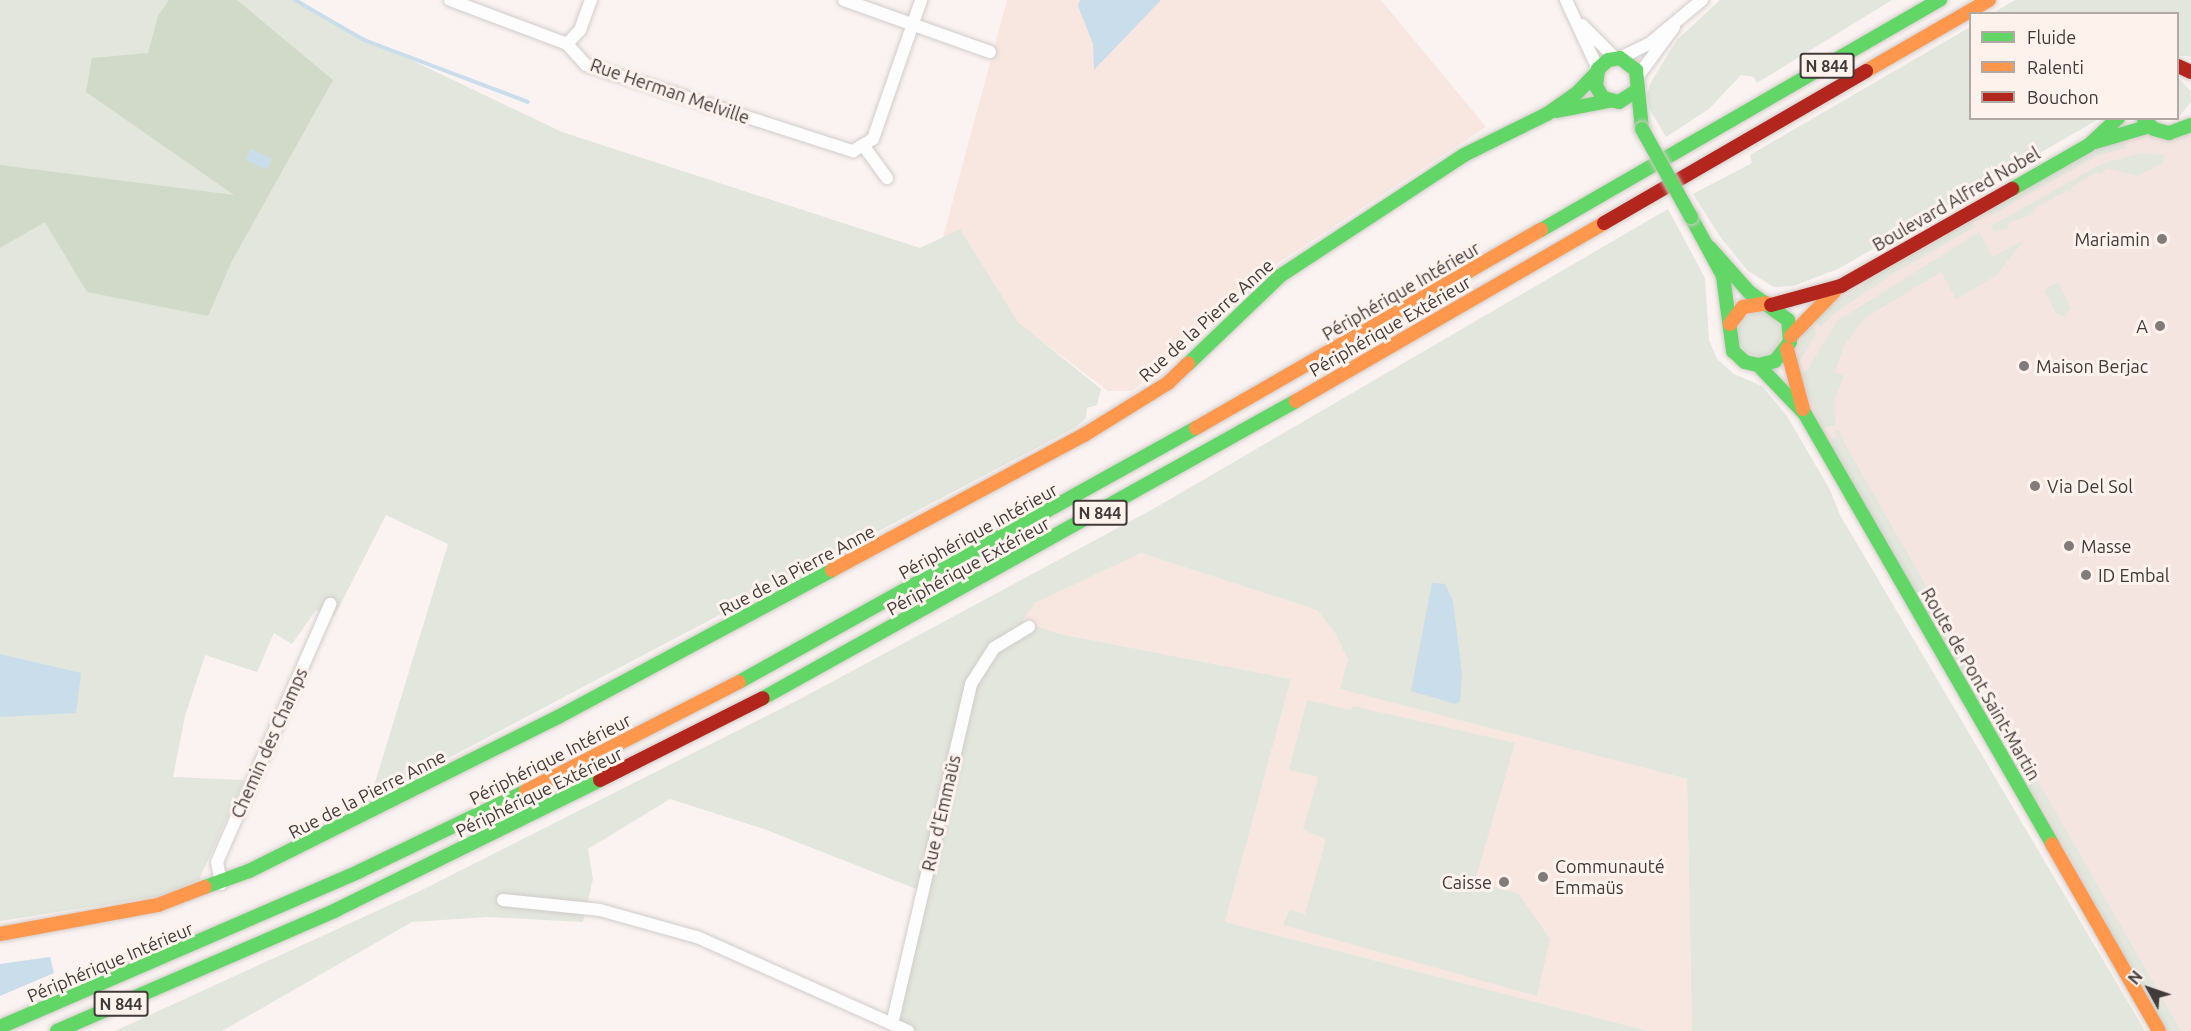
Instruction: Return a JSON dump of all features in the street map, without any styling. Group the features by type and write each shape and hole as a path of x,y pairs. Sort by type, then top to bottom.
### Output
{"main road":[{"name":"Périphérique Intérieur","path":"0,1027 360,872 756,673 1110,478 1940,0"},
{"name":"Périphérique Extérieur","path":"57,1031 336,910 549,808 754,702 1223,443 1989,0"},
{"path":"1642,129 1636,91 1638,76 1632,64 1618,58 1597,71 1598,93 1614,102 1642,129 1709,247 1722,276 1730,324 1728,338 1733,351 1745,362 1758,365 1775,361 1789,342"},
{"name":"Rue de la Pierre Anne","path":"0,934 128,912 221,884 558,717 1109,422 1168,383 1280,276 1464,155 1547,114 1576,94 1597,71"},
{"path":"1614,102 1636,91"},
{"name":"Rue de la Pierre Anne","path":"1547,114 1614,102"},
{"name":"Boulevard Alfred Nobel","path":"2089,145 2116,120"},
{"path":"2146,122 2169,133 2191,125"},
{"name":"Boulevard Alfred Nobel","path":"1769,304 1808,298 1841,285 2089,145 2146,122"},
{"path":"1709,247 1749,292 1784,314 1805,414"},
{"name":"Boulevard Alfred Nobel","path":"1789,342 1841,285"},
{"path":"1730,324 1743,307 1769,304"},
{"name":"Route de Pont Saint-Martin","path":"1758,365 1805,414 2158,1031"}],"street":[{"name":"Rue Herman Melville","path":"450,0 567,44 586,65 853,151 863,145"},
{"path":"567,44 580,30 591,0"},
{"path":"844,0 990,52"},
{"path":"887,178 863,145 873,139 921,0"},
{"path":"1566,0 1578,21 1597,71"},
{"path":"1578,21 1618,58 1649,44 1702,0"},
{"path":"1638,76 1678,21"},
{"name":"Chemin des Champs","path":"221,884 217,862 330,604"},
{"name":"Rue d'Emmaüs","path":"892,1024 971,684 994,648 1029,627"},
{"path":"503,900 600,910 645,920 697,937 908,1031"}],"shaded area":[{"path":"0,0 299,0 338,25 562,132 920,248 960,229 1018,322 1101,389 1097,405 1087,408 1086,418 1076,427 382,793 373,789 448,544 386,515 334,617 316,610 292,644 274,633 257,672 205,655 185,716 173,777 244,780 199,880 161,896 0,921"},
{"path":"1007,0 1381,0 1486,127 1255,278 1193,341 1132,391 1108,391 1022,326 943,237"},
{"path":"1720,0 1892,0 1757,83 1754,77 1741,75 1709,109 1666,137 1649,108 1647,95 1651,82 1677,40"},
{"path":"2015,0 2191,0 2191,56 2179,56 2179,12 1995,12"},
{"path":"1969,28 1969,120 2097,120 1838,269 1793,286 1774,287 1748,271 1721,238 1693,194 1752,163 1750,155"},
{"path":"2179,79 2190,90 2191,102 2179,117"},
{"path":"2191,125 2191,1031 2160,1031 1805,414 1791,336 1841,286 2089,145"},
{"path":"2123,139 2126,148 2099,155 1988,217 1991,209 2103,146"},
{"path":"2141,153 2164,155 2163,163 2138,176 2106,168 2102,174 2097,172 2072,187 2071,192 2066,191 2034,209 2033,214 2009,223 2008,228 1994,232 1991,226 2101,164"},
{"path":"1668,209 1705,278 1709,340 1717,359 1734,374 1762,386 1787,416 1830,490 1840,515 2145,1031 1692,1031 1687,779 1340,689 1348,660 1335,633 1317,610 1141,553 1035,603 1022,621 1060,634 1291,679 1225,922 1648,1031 899,1031 899,1008 929,894 764,829 670,799 588,849 593,879 583,922 487,917 412,922 222,1031 115,1031 418,892 800,699 1155,508"},
{"path":"1970,222 1976,226 1888,277 1832,315 1821,327 1813,318 1884,271"},
{"path":"1979,232 1993,257 2024,240 1997,275 1956,299 1941,272 1865,318 1844,346 1836,368 1835,372 1844,376 1834,401 1836,425 1823,428 1798,372 1807,370 1837,321"},
{"path":"2058,282 2071,308 2064,317 2056,313 2044,290"},
{"path":"1759,312 1767,313 1775,318 1780,326 1780,342 1775,350 1767,355 1759,356 1751,355 1743,350 1738,342 1737,334 1738,326 1743,318 1751,313"},
{"path":"1809,323 1817,333 1796,366 1801,339"},
{"path":"1839,430 1846,446 2181,1031 2165,1031 2042,805 2029,790 1844,469 1830,440 1837,437 1834,431"},
{"path":"1141,553 1317,610 1335,633 1348,660 1341,689 1687,779 1692,1031 1648,1031 1225,922 1291,679 1060,634 1021,621 1034,603"},
{"path":"1307,700 1351,710 1353,706 1515,743 1475,881 1519,894 1550,939 1537,996 1283,925 1290,910 1305,914 1326,839 1303,830 1318,777 1289,770"}],"green space":[{"path":"169,0 237,0 333,80 232,261 208,316 87,292 45,222 0,248 0,165 234,195 86,92 92,58 148,53 158,16"}],"water":[{"path":"1080,0 1161,0 1094,70 1093,44 1078,6"},
{"path":"251,149 272,159 267,170 246,160"},
{"path":"1432,583 1445,584 1453,601 1462,673 1460,702 1456,704 1411,691"},
{"path":"0,654 81,673 76,713 0,717"},
{"path":"50,957 54,973 0,996 0,964"}],"waterway":[{"path":"295,0 364,40 528,102"}],"traffic: fast":[{"path":"1541,230 1940,0"},
{"path":"1636,91 1619,102 1603,98 1596,86 1598,69 1608,60 1620,58 1636,70 1642,129"},
{"path":"1188,364 1280,276 1464,155 1547,114 1576,94 1596,73"},
{"path":"1557,111 1609,101"},
{"path":"2012,189 2089,145 2116,120"},
{"path":"2144,120 2154,129 2169,133 2191,125"},
{"path":"2095,142 2150,126"},
{"path":"1642,129 1691,217"},
{"path":"1691,217 1723,276 1733,351 1745,362 1758,365 1775,361 1790,342 1788,320 1749,292 1709,247"},
{"path":"1758,365 1805,414 2052,844"},
{"path":"763,698 1296,401"},
{"path":"739,682 1196,428"},
{"path":"205,887 249,871 558,717 832,570"},
{"path":"57,1031 336,910 600,780"},
{"path":"0,1027 360,871 526,791"}],"traffic: slow":[{"path":"1866,71 1989,0"},
{"path":"1296,401 1604,223"},
{"path":"1196,428 1541,230"},
{"path":"1791,336 1834,292"},
{"path":"1730,324 1743,307 1767,303"},
{"path":"1787,349 1803,409"},
{"path":"832,570 1084,435 1168,383 1188,364"},
{"path":"526,791 739,682"},
{"path":"2052,844 2159,1031"},
{"path":"0,934 158,905 205,887"}],"traffic: jam":[{"path":"2179,66 2191,72"},
{"path":"1604,223 1866,71"},
{"path":"1771,305 1841,286 2012,189"},
{"path":"600,780 763,698"}],"place":[{"name":"Mariamin","path":"2162,239"},
{"name":"A","path":"2160,326"},
{"name":"Maison Berjac","path":"2024,366"},
{"name":"Via Del Sol","path":"2035,486"},
{"name":"Masse","path":"2069,546"},
{"name":"ID Embal","path":"2086,575"},
{"name":"Communauté Emmaüs","path":"1543,877"},
{"name":"Caisse","path":"1504,882"}]}
